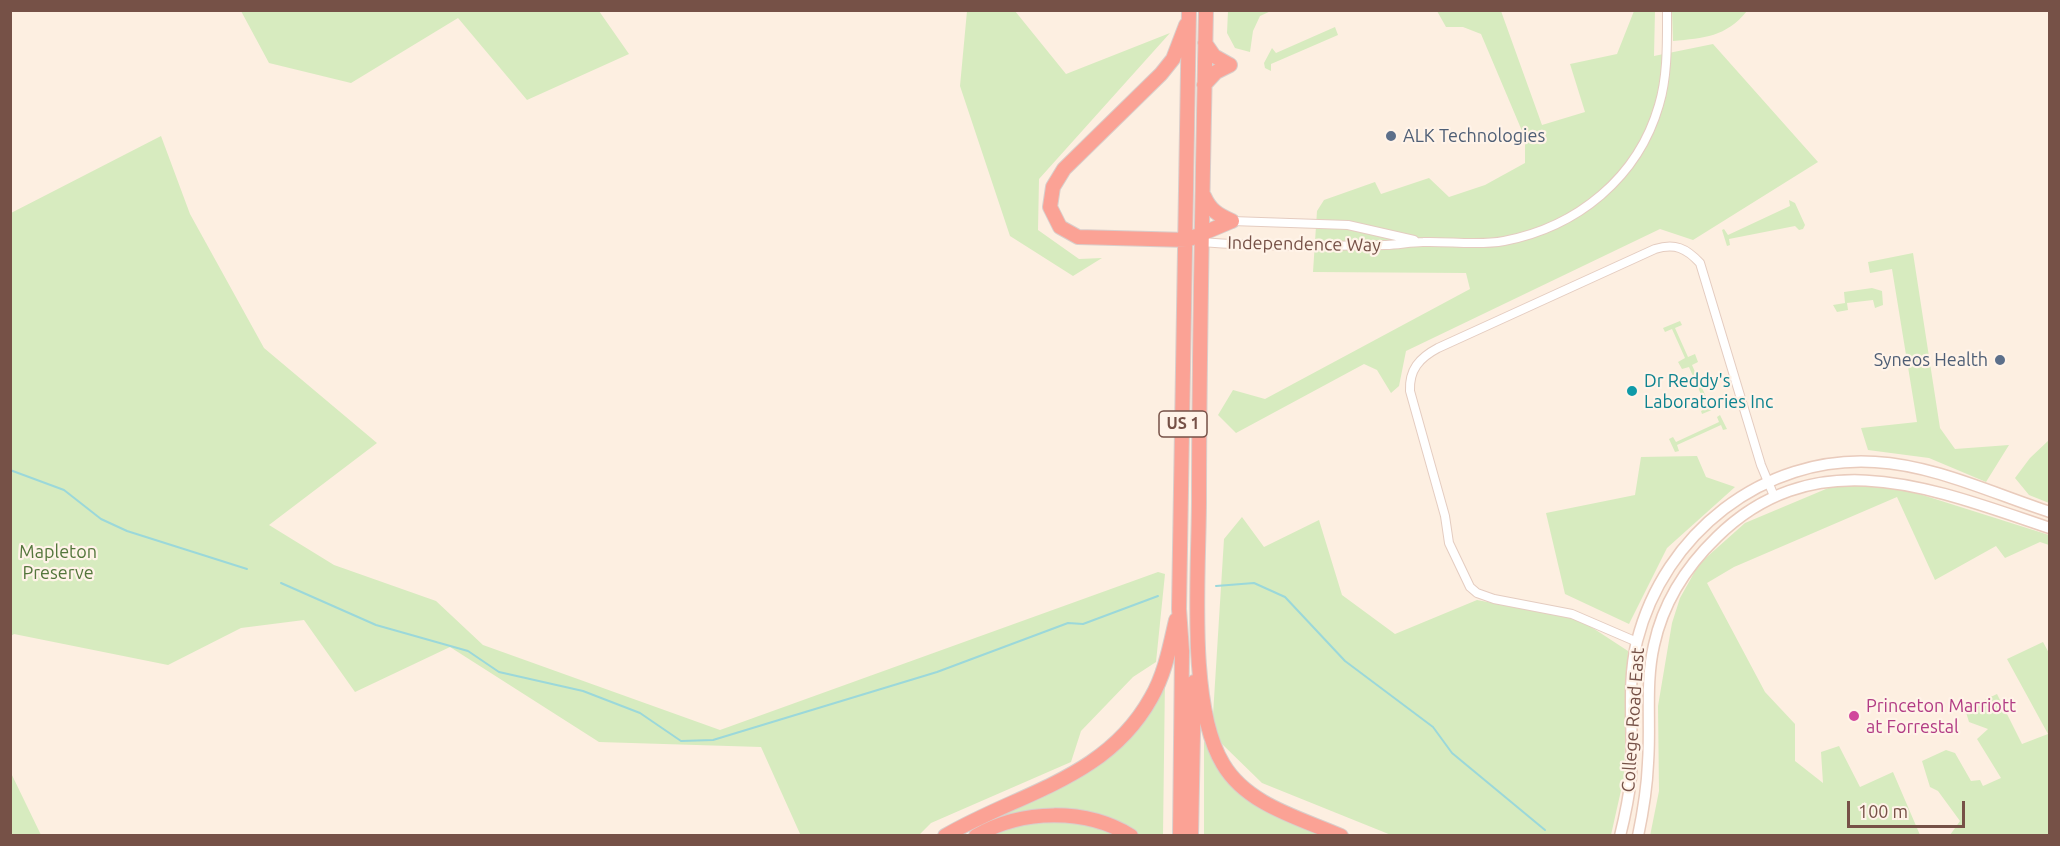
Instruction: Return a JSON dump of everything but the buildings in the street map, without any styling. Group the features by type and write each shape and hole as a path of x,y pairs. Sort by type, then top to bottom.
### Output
{"highway":[{"name":"US 1","path":"1191,836 1193,693 1198,651 1206,10"},
{"name":"US 1","path":"1180,836 1182,651 1179,609 1189,14"},
{"path":"1189,14 1173,59 1161,74 1064,169 1053,187 1050,207 1060,227 1078,237 1186,240 1202,237 1233,221"},
{"path":"1204,85 1216,72 1230,65 1214,56 1205,43"},
{"path":"1203,193 1208,206 1217,214 1233,221"},
{"path":"945,836 967,823 1071,776 1098,760 1117,744 1137,721 1152,696 1164,667 1179,609"},
{"path":"1198,651 1209,733 1223,765 1253,796 1341,836"},
{"path":"976,836 1011,821 1038,816 1064,816 1107,823 1131,836"}],"street":[{"name":"Independence Way","path":"1202,237 1389,245 1421,242 1501,241 1538,233 1564,222 1595,201 1623,174 1646,139 1659,104 1667,48 1667,10"},
{"name":"Independence Way","path":"1233,221 1348,225 1421,242"},
{"path":"1637,642 1572,614 1494,599 1477,593 1470,587 1449,543 1445,516 1410,391 1412,371 1419,361 1438,348 1654,249 1679,247 1690,252 1700,263 1774,496"},
{"name":"College Road East","path":"1620,836 1631,778 1634,664 1637,642 1657,589 1685,545 1731,502 1768,482 1812,467 1874,462 1906,466 2049,512"},
{"name":"College Road East","path":"1638,836 1648,763 1650,664 1662,617 1673,592 1699,554 1743,513 1774,496 1823,482 1858,478 1894,482 2049,528"}],"green space":[{"path":"1672,10 1747,11 1731,26 1714,35 1673,41"},
{"path":"241,11 599,11 629,54 527,100 458,18 351,83 269,63"},
{"path":"967,11 1015,11 1066,74 1170,33 1039,179 1038,230 1079,259 1102,258 1073,276 1010,236 960,86"},
{"path":"1228,11 1271,11 1260,16 1253,31 1250,52 1235,48 1227,33"},
{"path":"1437,11 1501,11 1542,125 1585,112 1570,64 1617,54 1634,11 1655,11 1654,56 1713,44 1818,162 1693,240 1660,229 1406,351 1399,386 1391,393 1377,370 1364,364 1236,433 1218,415 1233,390 1265,399 1470,289 1466,273 1313,272 1317,211 1324,200 1375,182 1381,194 1429,178 1449,197 1485,185 1525,163 1525,138 1481,34 1463,27 1446,27"},
{"path":"1335,27 1338,35 1271,64 1271,71 1265,68 1264,63 1272,48 1276,53"},
{"name":"Mapleton Preserve","path":"161,136 190,214 264,348 377,443 269,525 334,565 436,601 483,645 720,730 1158,572 1165,574 1156,662 1133,677 1081,731 1071,762 931,823 919,835 801,836 761,747 599,742 450,647 355,692 304,620 241,628 168,665 14,634 11,636 11,213"},
{"path":"1789,200 1795,203 1805,225 1803,229 1799,230 1795,226 1729,239 1730,245 1727,246 1722,230 1724,229 1728,235 1790,206"},
{"path":"1913,253 1940,428 1955,449 2009,445 1986,482 1929,458 1868,450 1861,428 1917,422 1892,269 1870,273 1868,262"},
{"path":"1872,288 1882,291 1883,305 1875,308 1873,300 1847,303 1848,310 1837,312 1833,305 1845,303 1844,292"},
{"path":"1680,321 1682,325 1675,328 1688,357 1695,354 1698,362 1692,365 1710,406 1717,403 1719,407 1702,414 1701,411 1707,408 1689,367 1682,369 1678,362 1685,358 1672,329 1665,332 1663,328"},
{"path":"1720,415 1727,429 1723,430 1721,425 1677,445 1679,451 1675,452 1669,439 1673,437 1676,442 1719,422 1717,417"},
{"path":"2049,440 2049,503 2029,495 2015,478 2030,458"},
{"path":"1697,456 1706,477 1735,487 1667,548 1629,624 1565,594 1546,513 1635,495 1641,457"},
{"path":"1845,481 1894,486 2049,535 2049,545 2040,542 2005,558 1996,546 1935,580 1897,497 1734,567 1707,583 1765,692 1795,724 1795,761 1823,783 1821,752 1839,746 1860,787 1893,772 1920,835 1650,836 1659,791 1658,706 1672,623 1680,598 1699,564 1745,523"},
{"path":"1242,517 1264,547 1319,520 1342,595 1395,634 1477,600 1579,619 1628,651 1624,777 1611,835 1391,835 1262,783 1212,731 1224,539"},
{"path":"2043,642 2050,655 2049,835 1950,835 1960,821 1938,791 1930,787 1922,761 1946,750 1955,753 1971,781 1980,780 1983,786 2001,778 1977,739 1988,729 1969,722 1965,709 1997,694 2022,744 2048,734 2007,659"},
{"path":"1165,678 1163,835 1135,835 1118,823 1100,816 1062,810 984,819 1113,752 1143,722"},
{"path":"1204,741 1220,768 1327,836 1204,836"},
{"path":"10,771 41,835 11,835"},
{"path":"1082,822 1117,835 987,836 1013,824"}],"waterway":[{"path":"10,470 64,490 101,519 127,531 247,569"},
{"path":"281,583 376,625 468,651 499,672 583,691 640,713 681,741 713,740 937,672 1068,623 1083,624 1158,596"},
{"path":"1216,586 1254,583 1285,597 1345,661 1433,727 1452,753 1545,830"}],"place":[{"name":"ALK Technologies","path":"1391,136"},
{"name":"Syneos Health","path":"2000,360"},
{"name":"Dr Reddy's Laboratories Inc","path":"1632,391"},
{"name":"Princeton Marriott at Forrestal","path":"1854,716"}]}
